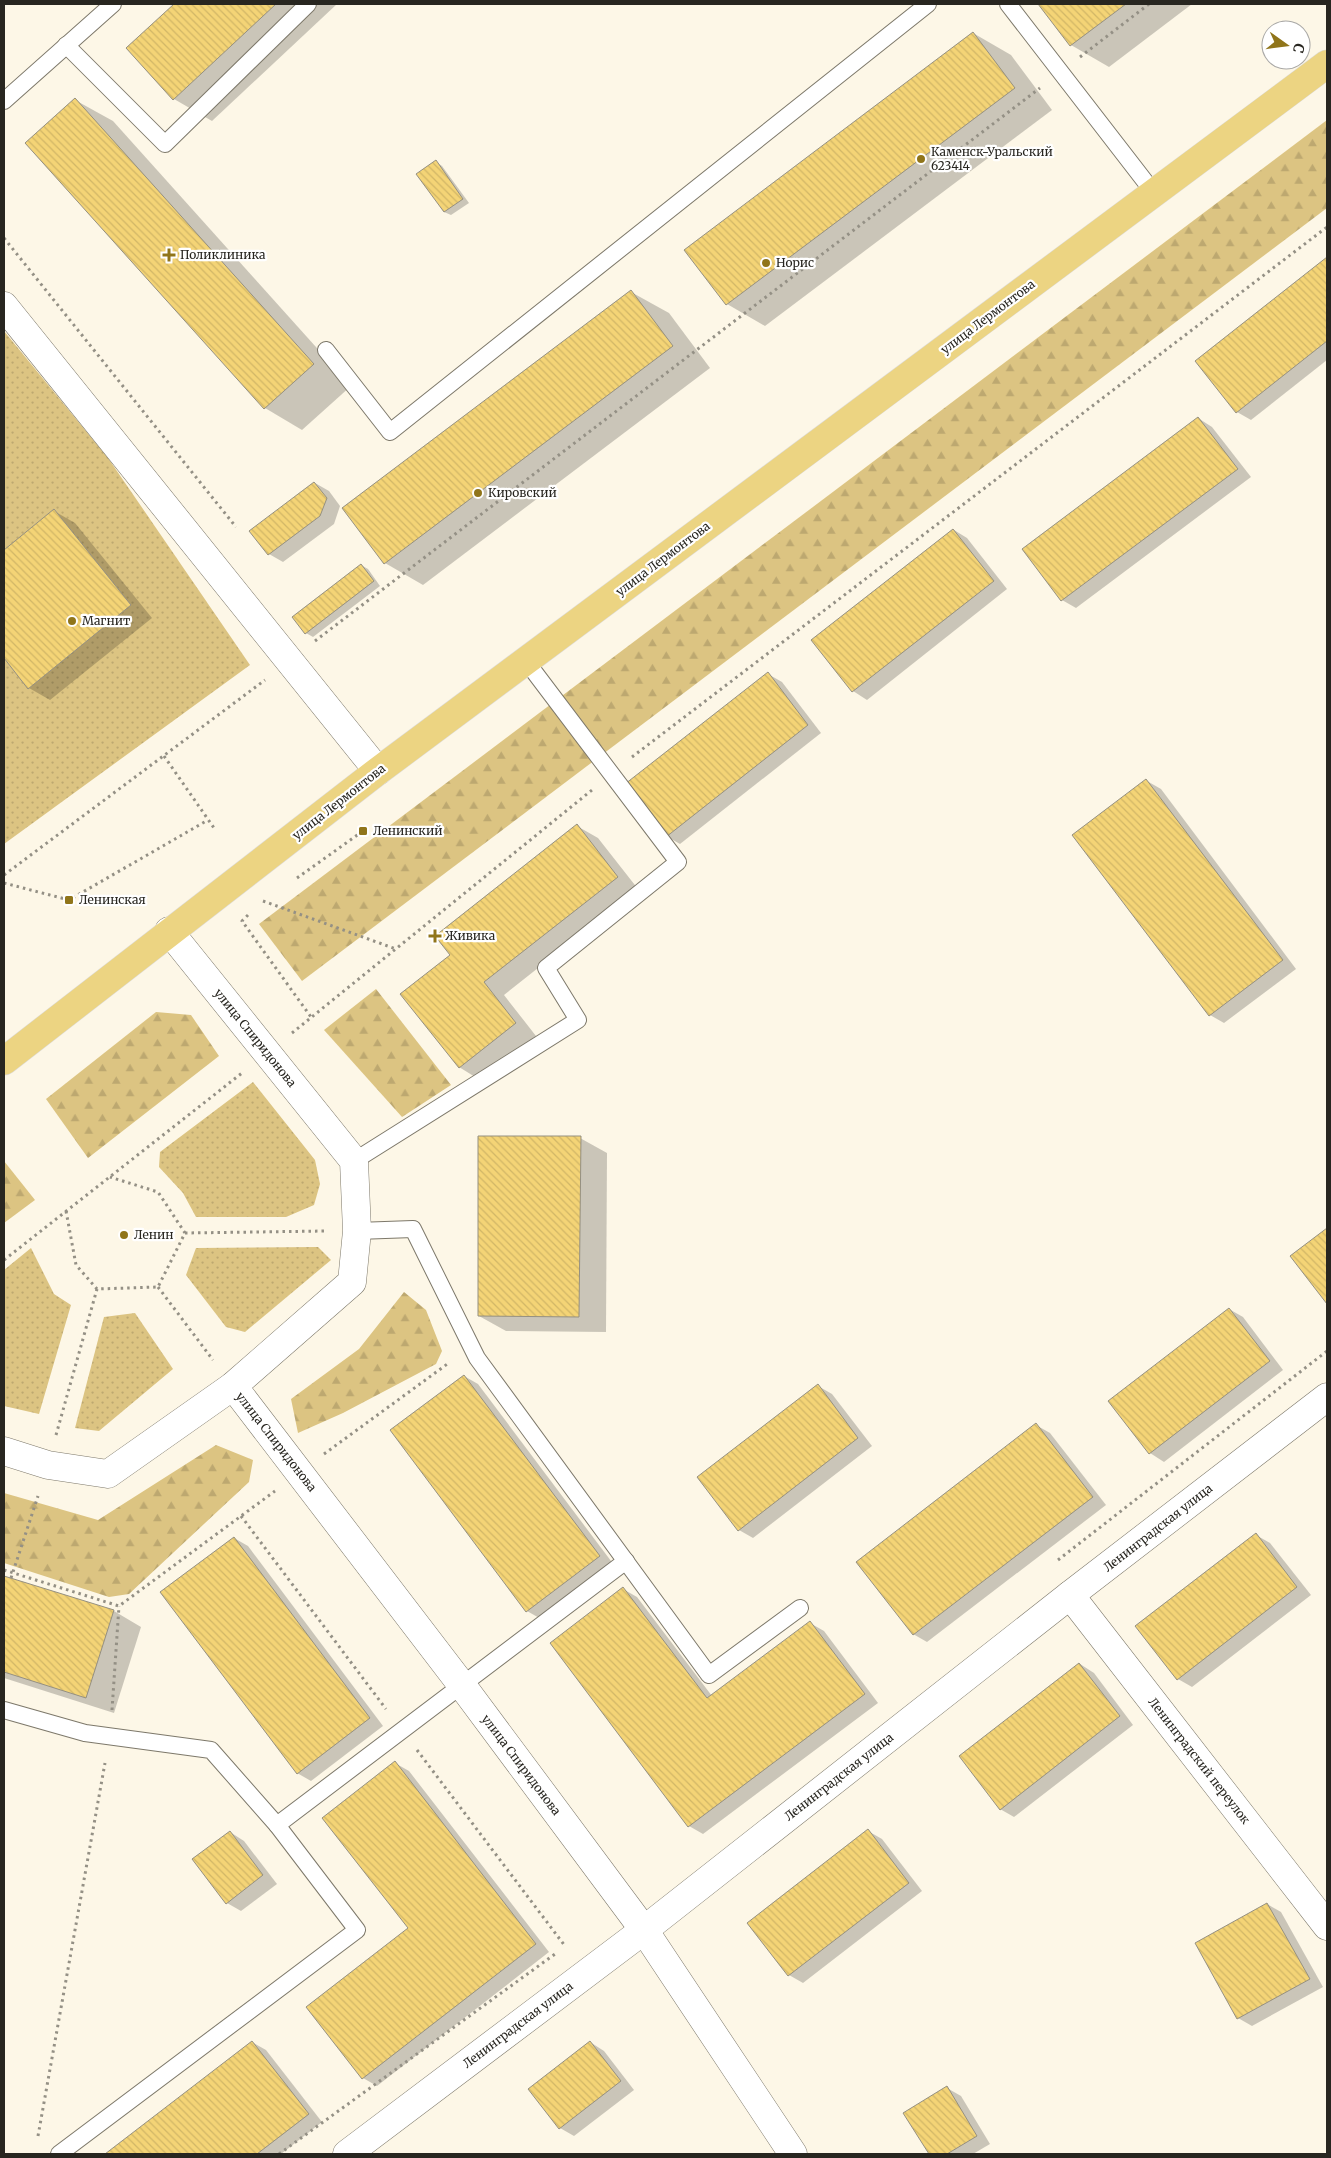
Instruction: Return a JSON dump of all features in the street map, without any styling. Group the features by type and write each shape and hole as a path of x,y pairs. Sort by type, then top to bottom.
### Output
{"main road":[{"name":"улица Лермонтова","path":"4,1061 169,931 378,771 1327,64"}],"street":[{"path":"4,306 378,771"},
{"name":"улица Спиридонова","path":"4,1451 48,1465 108,1474 233,1386 352,1282 357,1231 354,1161 169,931"},
{"name":"улица Спиридонова","path":"233,1386 461,1684 644,1930 793,2154"},
{"name":"Ленинградская улица","path":"347,2154 644,1930 1070,1595 1327,1397"},
{"name":"Ленинградский переулок","path":"1070,1595 1327,1926"}],"lane":[{"path":"4,101 113,4"},
{"path":"66,45 165,144 308,4"},
{"path":"326,350 390,432 928,4"},
{"path":"1008,4 1154,192"},
{"path":"354,1161 578,1020 546,968 678,862 526,661"},
{"path":"357,1231 413,1228 477,1358 709,1675 800,1608"},
{"path":"277,1825 626,1561"},
{"path":"4,1710 85,1733 211,1750 277,1825 357,1930 59,2154"}],"path":[{"path":"4,875 289,661 1149,4"},
{"path":"4,1260 312,1017 664,731 1327,227"},
{"path":"4,238 236,527"},
{"path":"164,756 214,828"},
{"path":"4,882 69,900 208,820"},
{"path":"294,880 363,831"},
{"path":"256,908 271,896"},
{"path":"263,901 396,949"},
{"path":"249,914 242,921 312,1017"},
{"path":"110,1177 158,1192 185,1234"},
{"path":"66,1211 76,1265 97,1289"},
{"path":"185,1234 357,1231"},
{"path":"158,1287 185,1234"},
{"path":"97,1289 158,1287"},
{"path":"158,1287 233,1386"},
{"path":"11,1578 48,1465 97,1289"},
{"path":"37,2144 110,1737 119,1606 470,1346"},
{"path":"1052,1565 1327,1351"},
{"path":"4,1570 119,1606"},
{"path":"278,2154 572,1941"}],"green space":[{"path":"1327,120 1327,208 302,981 259,924"},
{"path":"4,331 108,458 250,665 4,844"},
{"path":"376,989 451,1085 402,1117 324,1030"},
{"path":"156,1012 191,1015 219,1056 88,1158 46,1099"},
{"path":"253,1082 315,1160 320,1184 314,1205 286,1217 196,1217 183,1193 159,1167 160,1152"},
{"path":"4,1161 35,1200 4,1223"},
{"path":"318,1247 331,1260 245,1332 226,1327 186,1275 196,1248"},
{"path":"31,1248 54,1294 71,1305 39,1414 4,1406 4,1270"},
{"path":"404,1292 426,1310 442,1351 436,1364 343,1413 298,1433 291,1399 359,1349"},
{"path":"135,1313 173,1369 99,1431 75,1428 104,1317"},
{"path":"216,1445 253,1460 249,1482 129,1594 109,1597 4,1563 4,1493 98,1520"}],"building":[{"path":"174,4 276,4 173,100 126,48"},
{"path":"1038,4 1126,4 1070,46"},
{"path":"973,32 1015,88 726,305 684,250"},
{"path":"75,98 314,364 264,409 25,143"},
{"path":"436,160 463,199 444,212 416,174"},
{"path":"1327,257 1327,341 1236,413 1195,361"},
{"path":"631,290 673,346 384,564 342,508"},
{"path":"1198,417 1238,469 1061,601 1022,549"},
{"path":"314,482 327,498 320,516 268,555 249,531"},
{"path":"54,509 131,605 28,689 4,658 4,550"},
{"path":"953,529 994,581 852,692 811,640"},
{"path":"361,564 374,581 305,634 292,617"},
{"path":"768,672 808,725 666,837 625,784"},
{"path":"1146,779 1283,960 1209,1016 1072,835"},
{"path":"577,824 618,877 484,982 516,1023 459,1068 400,994 450,955 435,936"},
{"path":"478,1136 581,1136 579,1317 478,1316"},
{"path":"1327,1228 1327,1304 1290,1256"},
{"path":"1229,1308 1270,1361 1149,1454 1108,1401"},
{"path":"464,1375 600,1556 526,1612 390,1430"},
{"path":"818,1384 858,1438 738,1531 697,1477"},
{"path":"1036,1423 1093,1497 913,1635 856,1562"},
{"path":"1256,1533 1297,1587 1177,1680 1135,1626"},
{"path":"234,1537 370,1718 297,1774 160,1592"},
{"path":"4,1576 114,1610 86,1698 4,1672"},
{"path":"623,1587 707,1698 810,1621 865,1694 688,1827 550,1643"},
{"path":"1079,1663 1120,1716 1000,1810 959,1756"},
{"path":"395,1761 536,1944 362,2079 306,2007 408,1928 322,1818"},
{"path":"868,1829 909,1883 788,1976 747,1923"},
{"path":"230,1831 263,1875 226,1904 192,1859"},
{"path":"1267,1903 1310,1979 1237,2019 1195,1943"},
{"path":"252,2041 309,2114 257,2154 105,2154"},
{"path":"590,2041 621,2081 559,2129 528,2089"},
{"path":"947,2086 977,2136 947,2154 929,2154 903,2113"}],"place":[{"name":"Каменск-Уральский 623414","path":"921,159"},
{"name":"Поликлиника","path":"169,255"},
{"name":"Норис","path":"766,263"},
{"name":"Кировский","path":"478,493"},
{"name":"Магнит","path":"72,621"},
{"name":"Ленинский","path":"363,831"},
{"name":"Ленинская","path":"69,900"},
{"name":"Живика","path":"435,936"},
{"name":"Ленин","path":"124,1235"}]}
